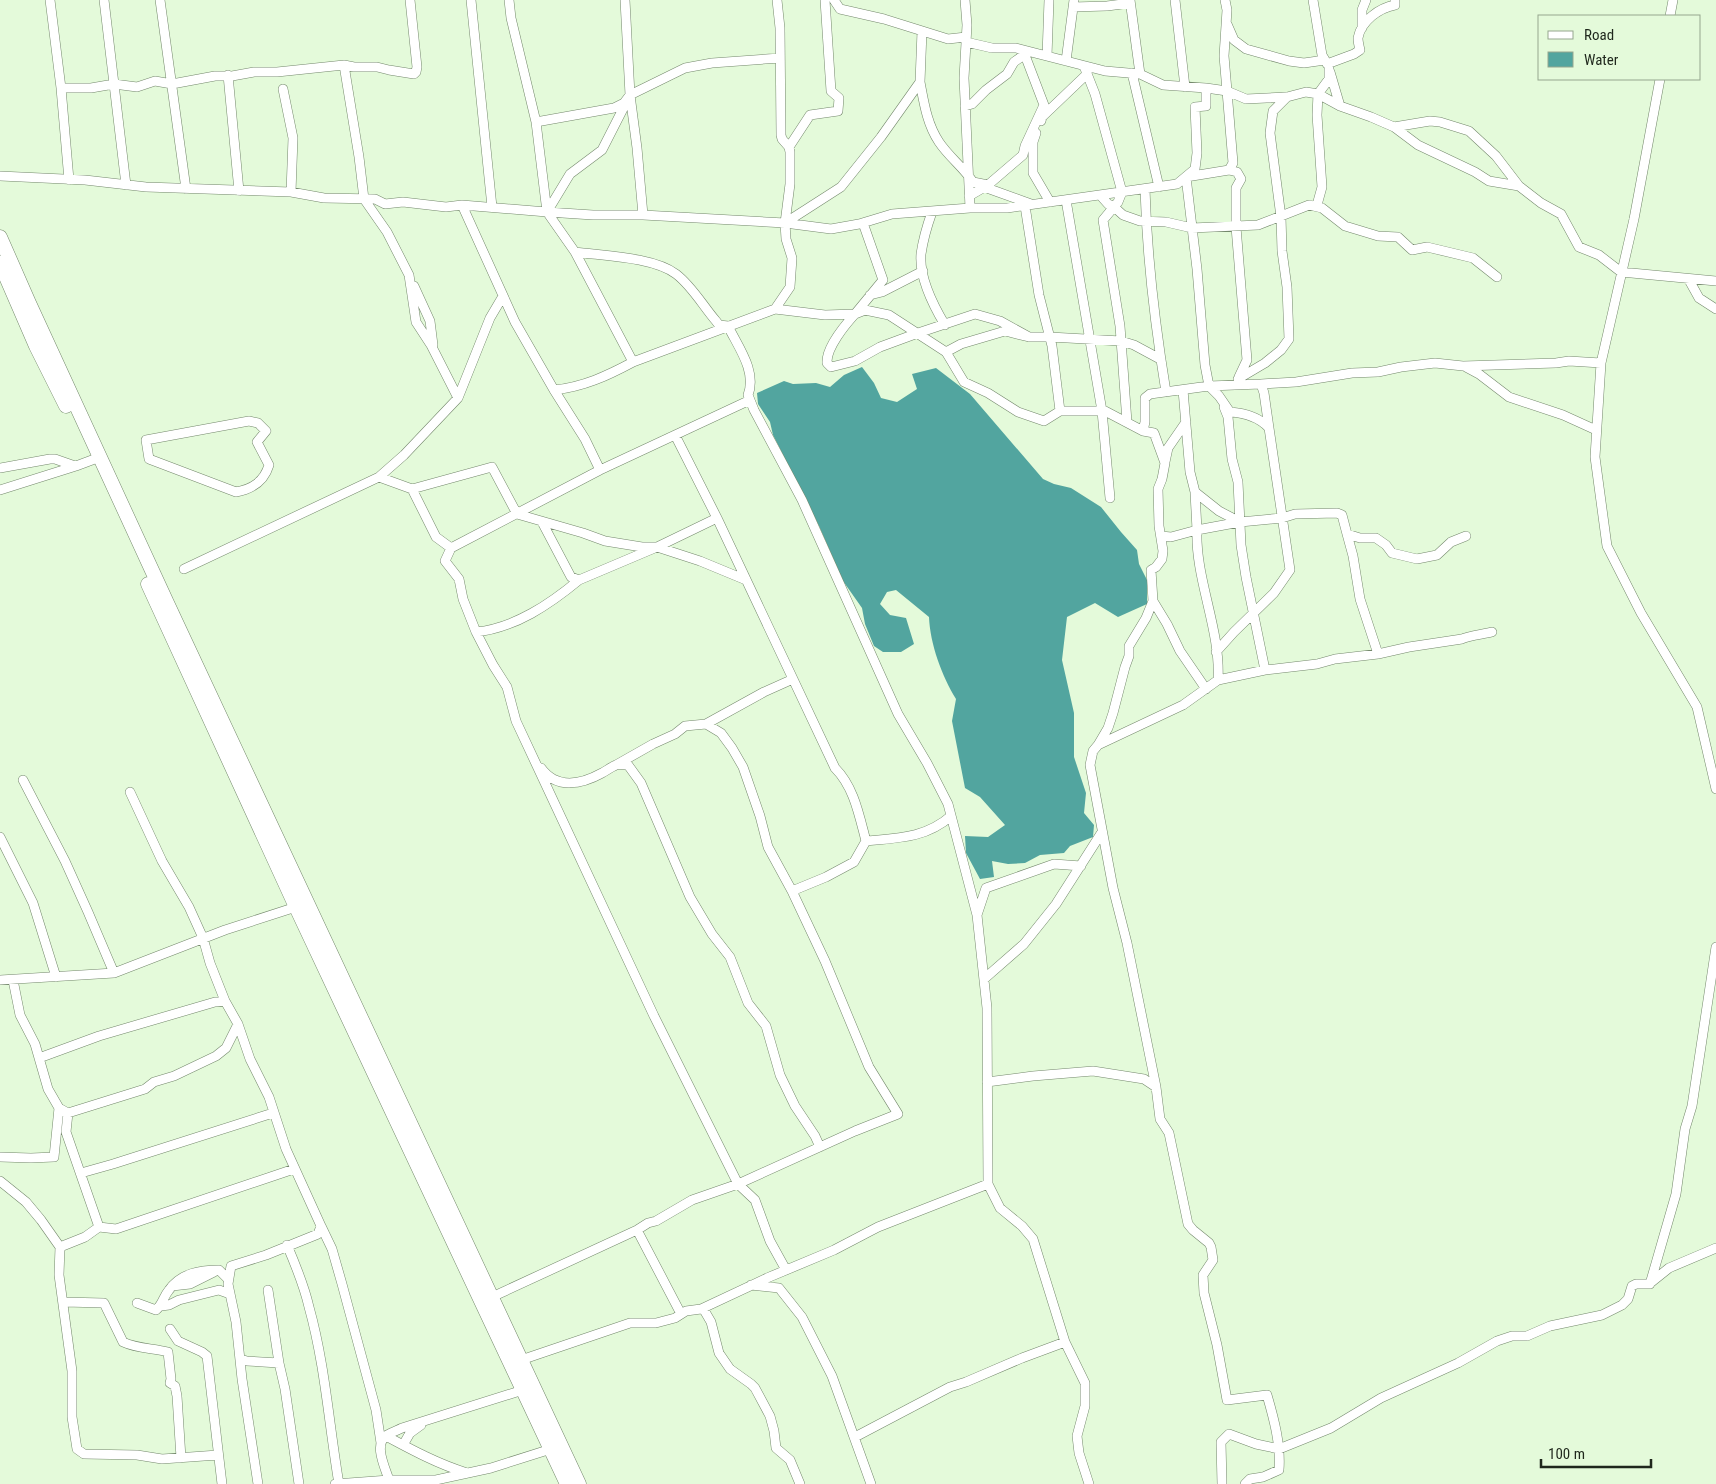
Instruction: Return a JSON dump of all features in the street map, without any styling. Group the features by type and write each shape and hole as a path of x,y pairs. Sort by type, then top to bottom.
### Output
{"highway":[{"path":"0,237 179,654 296,907 317,938 492,1298 579,1484"},
{"path":"0,263 5,289 96,459 567,1484"}],"street":[{"path":"50,0 61,88 69,180"},
{"path":"104,0 126,185"},
{"path":"160,0 186,188"},
{"path":"61,88 91,88 114,84 137,87 155,81 172,84 215,76 344,65 354,67 377,66 405,73 416,72 410,0"},
{"path":"471,0 492,207"},
{"path":"508,0 536,122 547,212 575,252 633,362"},
{"path":"625,0 630,95 643,215"},
{"path":"775,309 790,286 792,258 786,239 785,223 790,184 790,152 781,135 777,0"},
{"path":"789,147 810,115 838,111 839,98 831,91 825,0"},
{"path":"834,0 840,9 884,19 948,40 966,39 992,48 1016,48 1023,53 1066,61 1086,70 1136,74 1163,86 1228,91 1246,99 1287,97 1306,92 1318,94 1340,106 1394,127 1418,145 1475,172 1489,181 1519,186"},
{"path":"965,0 964,78 970,208"},
{"path":"1047,56 1049,0"},
{"path":"1175,0 1185,87"},
{"path":"1225,0 1224,56 1233,163 1229,170"},
{"path":"1313,0 1322,55 1327,64 1340,106"},
{"path":"1226,21 1234,40 1246,49 1289,61 1327,64 1360,50 1358,39 1362,28 1360,0"},
{"path":"1362,10 1366,0"},
{"path":"1362,28 1380,9 1395,5 1396,0"},
{"path":"1670,15 1673,0"},
{"path":"1066,61 1073,3 1107,6 1130,1 1136,74 1159,187"},
{"path":"922,31 920,82 928,120 939,142 973,182 1029,205"},
{"path":"965,106 972,104 986,90 1007,74 1014,62 1023,53"},
{"path":"969,196 986,186 1023,155 1025,146 1044,105 1023,53"},
{"path":"536,122 614,108 624,103 630,95 685,68 712,63 780,58"},
{"path":"1316,205 1322,187 1317,114 1318,94 1328,79 1327,64"},
{"path":"344,65 364,199 387,232 409,275 416,322 458,398"},
{"path":"1086,70 1095,94 1122,192 1118,202 1103,220 1120,326 1127,422"},
{"path":"1050,202 1032,174 1033,142 1042,117 1086,70"},
{"path":"228,75 239,191"},
{"path":"1660,80 1634,218 1601,363 1595,456 1607,546 1641,613 1697,707 1716,789"},
{"path":"785,223 841,187 882,137 920,82"},
{"path":"0,176 126,185 291,192 324,198 375,199 385,204 403,202 446,207 462,204 593,216 643,215 785,223 832,229 863,223 892,214 1029,205 1177,184 1195,169 1197,153 1195,108 1206,106 1206,88"},
{"path":"283,90 293,138 291,192"},
{"path":"547,212 570,174 602,150 630,95"},
{"path":"1226,385 1265,363 1281,350 1289,339 1281,217 1270,133 1273,111 1287,97"},
{"path":"1394,127 1430,121 1440,122 1469,131 1496,156 1519,186 1541,203 1561,214 1579,247 1599,255 1621,272 1716,281"},
{"path":"1186,177 1229,170 1237,172 1241,179 1236,188 1236,226 1247,360 1238,379"},
{"path":"1186,177 1205,365 1209,386 1230,412 1247,414 1265,423 1269,428"},
{"path":"1145,189 1146,222 1160,359 1166,392"},
{"path":"1100,195 1108,204 1114,206 1123,215 1146,222 1166,222 1192,228 1258,225 1309,205 1316,205 1345,226 1378,236 1398,237 1412,250 1427,247 1474,258 1497,277"},
{"path":"1066,200 1102,411 1110,498"},
{"path":"462,204 516,322 554,390 586,439 600,470"},
{"path":"1029,205 1039,295 1050,337 1060,412"},
{"path":"932,212 921,257 932,301 945,325"},
{"path":"863,223 883,280 845,324 827,356 827,363 831,367 855,361 880,347 975,314 1000,321 1029,337"},
{"path":"575,252 655,263 680,278 719,325 728,326"},
{"path":"870,295 882,292 923,271"},
{"path":"1690,280 1699,298 1716,309"},
{"path":"184,569 379,477 404,455 458,398 490,318 504,296"},
{"path":"554,390 575,388 616,372 633,362 775,309 825,315 855,314 865,310 888,315 918,333 946,352 964,382 988,393 1018,412 1044,421 1060,412 1102,411 1143,431 1154,433 1165,463"},
{"path":"728,326 750,371 752,385 748,395 754,410 802,500 898,714 927,763 948,804 977,915 988,1008 988,1184 1000,1208 1022,1226 1033,1239 1065,1342 1085,1383 1085,1406 1077,1436 1079,1453 1088,1484"},
{"path":"946,352 961,344 1005,331 1029,337 1121,342 1134,345 1160,359"},
{"path":"1143,431 1145,398 1150,394 1209,386 1296,382 1435,363 1463,366 1569,361 1601,363"},
{"path":"1463,366 1479,374 1510,397 1562,415 1596,430"},
{"path":"1216,652 1274,593 1290,570 1264,393 1261,384"},
{"path":"1183,390 1190,472 1195,492 1196,549 1211,615 1218,680"},
{"path":"750,400 600,470 451,548 445,561 459,579 476,632 493,666 507,687 516,721 654,1016 738,1184 756,1200 770,1241 786,1270"},
{"path":"1221,400 1228,417 1232,459 1238,482 1244,569 1265,670"},
{"path":"249,421 258,423 266,430 257,442 269,465 266,475 250,489 236,492 149,459 146,440 249,421"},
{"path":"1186,422 1168,448 1158,489 1163,550 1162,559 1156,567 1150,570 1153,602 1167,624 1180,651 1206,689"},
{"path":"675,435 717,518 835,768 845,778 856,802 866,840 854,862 826,878 792,891"},
{"path":"0,468 50,459 56,459 76,466"},
{"path":"0,490 96,459"},
{"path":"379,477 412,489 492,468 517,514 605,541 642,547 658,547 700,561 746,580"},
{"path":"412,489 436,537 451,548"},
{"path":"1195,492 1219,511 1240,522"},
{"path":"1161,536 1171,537 1240,522 1282,518 1295,514 1337,512 1342,515 1353,556 1360,599 1378,654"},
{"path":"476,632 494,630 532,613 556,599 579,580 658,547 717,518"},
{"path":"542,522 571,577 579,580"},
{"path":"1346,534 1360,538 1376,538 1386,545 1392,553 1417,559 1437,555 1451,542 1466,536"},
{"path":"1098,745 1108,728 1113,713 1129,656 1129,646 1146,618 1153,602"},
{"path":"1248,1482 1279,1470 1279,1449 1267,1395 1227,1400 1217,1345 1204,1293 1203,1275 1213,1260 1212,1247 1188,1224 1169,1133 1160,1119 1156,1087 1128,943 1113,888 1102,832 1090,766 1092,750 1098,745 1183,705 1218,680 1265,670 1378,654 1492,632"},
{"path":"534,761 552,779 560,782 577,783 600,774 653,744 675,734 685,726 706,724 764,692 794,679"},
{"path":"492,1298 648,1223 656,1221 692,1200 738,1184 855,1131 898,1114 869,1067 825,961 792,891 768,848 760,816 743,767 721,733 706,724"},
{"path":"616,765 628,765 641,783 690,897 712,934 730,957 748,1003 766,1026 780,1075 795,1106 816,1136 820,1148"},
{"path":"23,780 69,870 114,973"},
{"path":"130,792 159,855 203,938 210,963 225,1001 238,1024 250,1058 269,1097 294,1169 332,1249 376,1410 383,1439 381,1453 389,1480"},
{"path":"866,840 895,839 927,832 942,824 951,816"},
{"path":"984,979 1024,944 1056,904 1102,832"},
{"path":"0,837 32,903 56,977"},
{"path":"977,915 986,888 1054,864 1081,866"},
{"path":"0,980 114,973 203,938 270,914 296,907"},
{"path":"1650,1284 1676,1194 1685,1129 1692,1106 1712,1008 1716,947"},
{"path":"13,980 20,1015 40,1058 48,1089 59,1108 68,1113 145,1089 154,1082 174,1076 216,1056 226,1048 238,1024"},
{"path":"40,1058 99,1036 215,1002 225,1001"},
{"path":"987,1082 1093,1071 1144,1079 1156,1087"},
{"path":"0,1157 54,1157 59,1108"},
{"path":"68,1113 66,1132 99,1227"},
{"path":"81,1173 273,1113"},
{"path":"60,1247 85,1237 99,1227 116,1229 294,1169"},
{"path":"0,1181 26,1202 60,1247 59,1274 72,1371 72,1417 77,1449 84,1454 137,1455 162,1459 218,1455"},
{"path":"521,1360 630,1323 656,1322 675,1318 686,1311 701,1309 751,1285 834,1250 878,1227 988,1184"},
{"path":"258,1484 236,1322 228,1279 231,1266 266,1256 318,1234 321,1226"},
{"path":"636,1230 682,1314"},
{"path":"287,1246 310,1308 322,1364 339,1484"},
{"path":"1222,1484 1221,1442 1229,1434 1256,1444 1279,1449 1331,1428 1381,1398 1458,1363 1497,1341 1512,1336 1527,1336 1550,1326 1602,1314 1622,1305 1628,1299 1632,1286 1636,1284 1650,1284 1669,1268 1716,1248"},
{"path":"136,1303 156,1310 161,1306 168,1290 172,1286 190,1284 220,1270 228,1279"},
{"path":"751,1285 779,1288 802,1317 832,1376 871,1484"},
{"path":"161,1306 219,1290 230,1294"},
{"path":"268,1290 279,1363 286,1390 299,1484"},
{"path":"64,1302 104,1303 124,1342 138,1348 168,1352 170,1383 175,1386 177,1396 181,1458"},
{"path":"701,1309 708,1314 719,1353 730,1369 755,1388 770,1416 776,1448 790,1460 800,1484"},
{"path":"170,1329 178,1341 207,1356 222,1484"},
{"path":"854,1437 950,1386 966,1382 1065,1342"},
{"path":"240,1359 279,1363"},
{"path":"383,1439 402,1428 523,1390"},
{"path":"403,1445 410,1433 427,1420"},
{"path":"383,1439 403,1445 444,1465 468,1473"},
{"path":"335,1484 389,1480 436,1480 491,1468 551,1449"}],"water":[{"path":"862,367 874,383 881,398 897,402 917,389 912,374 936,368 970,394 1043,479 1071,488 1101,507 1137,550 1139,564 1147,580 1147,604 1118,617 1095,603 1067,617 1062,660 1074,713 1074,757 1086,793 1084,813 1094,825 1093,837 1070,846 1064,853 1040,855 1025,863 1008,864 992,861 994,877 980,879 966,853 965,836 988,837 1005,825 980,797 965,788 952,721 956,699 938,660 929,617 896,590 887,592 880,604 890,615 906,618 914,644 901,652 883,652 874,646 865,624 862,608 843,581 819,526 773,435 770,422 758,404 757,393 784,381 793,384 816,383 830,387 844,375"}]}
